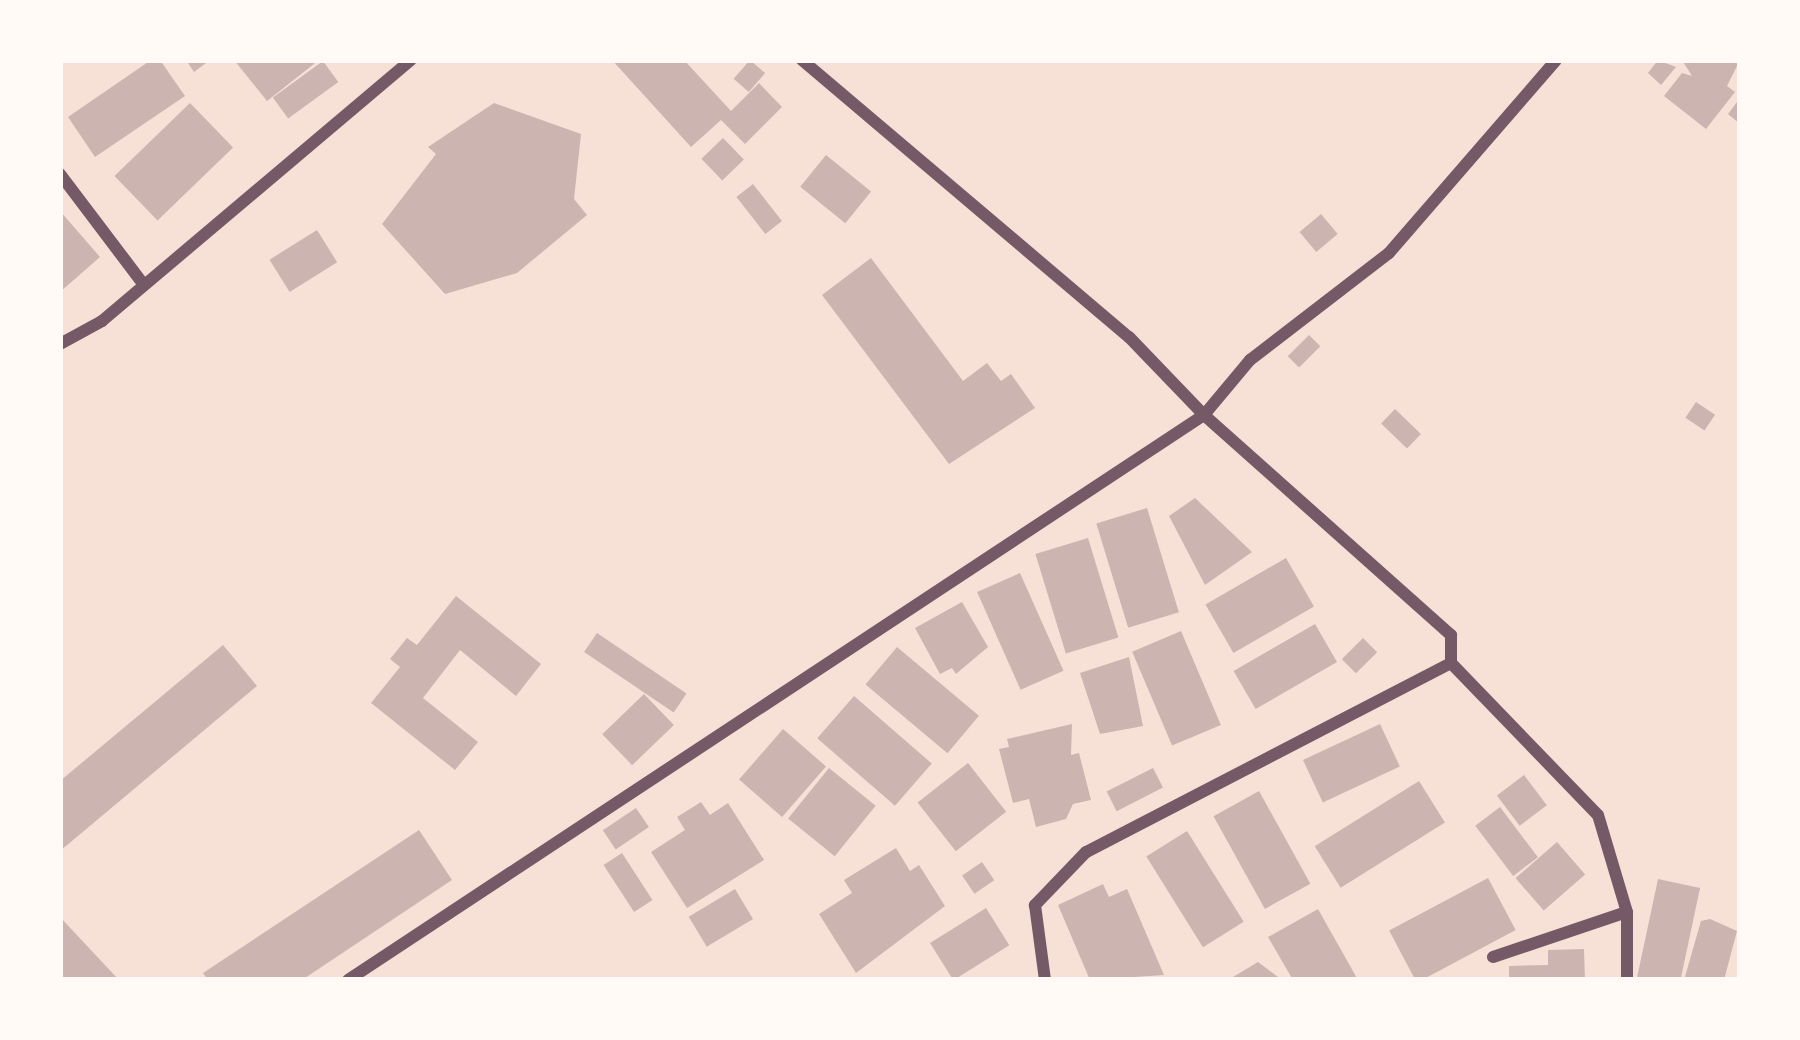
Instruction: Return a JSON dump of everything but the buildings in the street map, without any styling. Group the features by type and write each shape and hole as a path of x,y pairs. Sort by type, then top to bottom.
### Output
{"street":[{"path":"60,344 102,321 141,281 411,60"},
{"path":"802,60 1129,337 1204,416 1450,635 1451,663 1598,815 1627,912 1627,980"},
{"path":"348,980 1204,416 1250,361 1390,253 1556,60"},
{"path":"60,174 141,281"},
{"path":"1045,980 1035,905 1086,852 1451,663"},
{"path":"1493,957 1627,912"}]}
